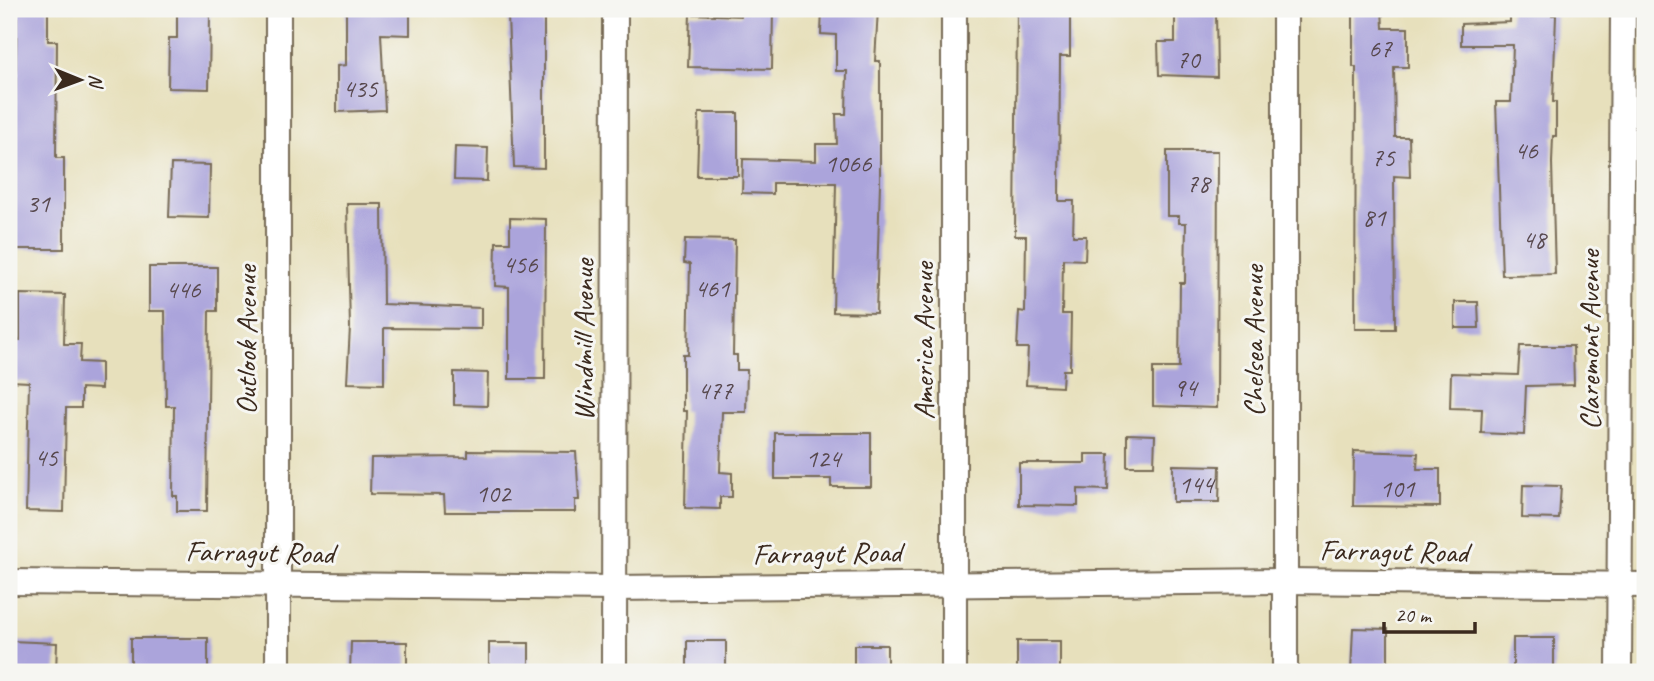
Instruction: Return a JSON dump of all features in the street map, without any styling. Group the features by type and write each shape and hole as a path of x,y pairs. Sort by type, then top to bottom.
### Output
{"street":[{"name":"Outlook Avenue","path":"278,9 278,672"},
{"name":"Windmill Avenue","path":"614,672 615,9"},
{"name":"America Avenue","path":"954,9 954,672"},
{"name":"Chelsea Avenue","path":"1285,9 1285,672"},
{"name":"Claremont Avenue","path":"1619,672 1623,9"},
{"name":"Farragut Road","path":"9,582 614,587 1286,581 1645,585"}],"building":[{"path":"17,9 48,9 48,41 57,41 56,158 64,158 64,249 12,249"},
{"path":"346,9 410,9 410,35 381,34 385,110 337,112 337,66 346,65"},
{"path":"742,9 773,9 772,69 688,67 690,14 741,16"},
{"path":"822,9 878,9 875,61 880,61 880,183 876,313 833,312 836,183 773,183 773,194 742,193 743,159 816,161 816,144 837,144 836,114 846,114 847,71 836,71 836,35 821,34"},
{"path":"1017,9 1070,9 1070,56 1060,56 1059,201 1074,201 1073,236 1086,236 1085,260 1063,259 1062,314 1071,314 1070,370 1063,370 1062,387 1026,385 1028,348 1017,348 1019,311 1025,312 1026,236 1015,236"},
{"path":"1353,9 1382,9 1383,28 1408,28 1408,67 1394,67 1395,137 1409,137 1410,177 1394,176 1395,329 1355,329 1356,67 1353,67"},
{"path":"1510,9 1552,9 1552,15 1556,15 1553,102 1556,102 1556,136 1553,136 1552,163 1555,274 1502,275 1496,102 1511,102 1513,45 1461,45 1461,24 1510,22"},
{"path":"1175,10 1216,12 1217,77 1159,75 1158,42 1175,42"},
{"path":"177,12 210,13 209,89 168,88 169,38 177,38"},
{"path":"544,15 544,168 514,167 508,16"},
{"path":"699,113 738,113 738,176 697,176"},
{"path":"455,147 488,148 487,181 454,180"},
{"path":"1167,151 1218,151 1217,408 1153,406 1153,368 1179,368 1180,283 1185,283 1186,223 1179,223 1179,216 1167,216"},
{"path":"171,164 210,165 209,218 169,217"},
{"path":"347,204 382,204 383,304 481,308 481,329 384,328 384,384 347,383 350,327"},
{"path":"510,218 546,219 545,379 509,379 509,287 495,286 496,242 510,242"},
{"path":"685,239 735,240 733,355 737,355 737,370 747,370 746,412 722,412 720,472 732,473 732,497 720,497 720,509 685,508 687,411 683,411 683,355 688,355 690,264 684,263"},
{"path":"149,267 217,267 217,311 209,311 207,511 177,511 177,496 173,496 174,406 166,406 165,311 149,311"},
{"path":"20,294 65,295 64,344 81,344 80,362 101,363 101,389 81,388 81,408 66,408 64,512 26,511 29,382 10,381 11,340 20,340"},
{"path":"1455,302 1478,302 1479,328 1455,328"},
{"path":"1520,346 1573,346 1574,385 1526,386 1524,435 1481,433 1482,409 1450,408 1451,373 1518,375"},
{"path":"454,372 488,373 487,406 454,405"},
{"path":"775,433 871,433 871,487 831,487 831,479 775,479"},
{"path":"1127,434 1155,435 1154,466 1127,466"},
{"path":"468,451 576,452 579,500 575,500 575,512 445,512 444,495 370,494 371,458 468,457"},
{"path":"1354,451 1418,453 1417,469 1440,469 1440,507 1353,506"},
{"path":"1085,454 1109,454 1108,490 1078,489 1078,506 1019,505 1019,463 1085,463"},
{"path":"1173,465 1220,466 1219,502 1173,502"},
{"path":"1523,485 1561,486 1559,519 1522,518"},
{"path":"1353,628 1388,629 1388,672 1351,672"},
{"path":"131,638 208,638 208,672 131,672"},
{"path":"1513,638 1554,638 1554,672 1513,672"},
{"path":"11,641 57,643 56,672 10,672"},
{"path":"687,641 726,641 726,672 687,672"},
{"path":"1017,641 1060,641 1060,672 1017,672"},
{"path":"351,642 407,642 407,670 350,672"},
{"path":"489,643 529,643 529,672 489,672"},
{"path":"854,645 887,645 887,672 854,672"}]}
